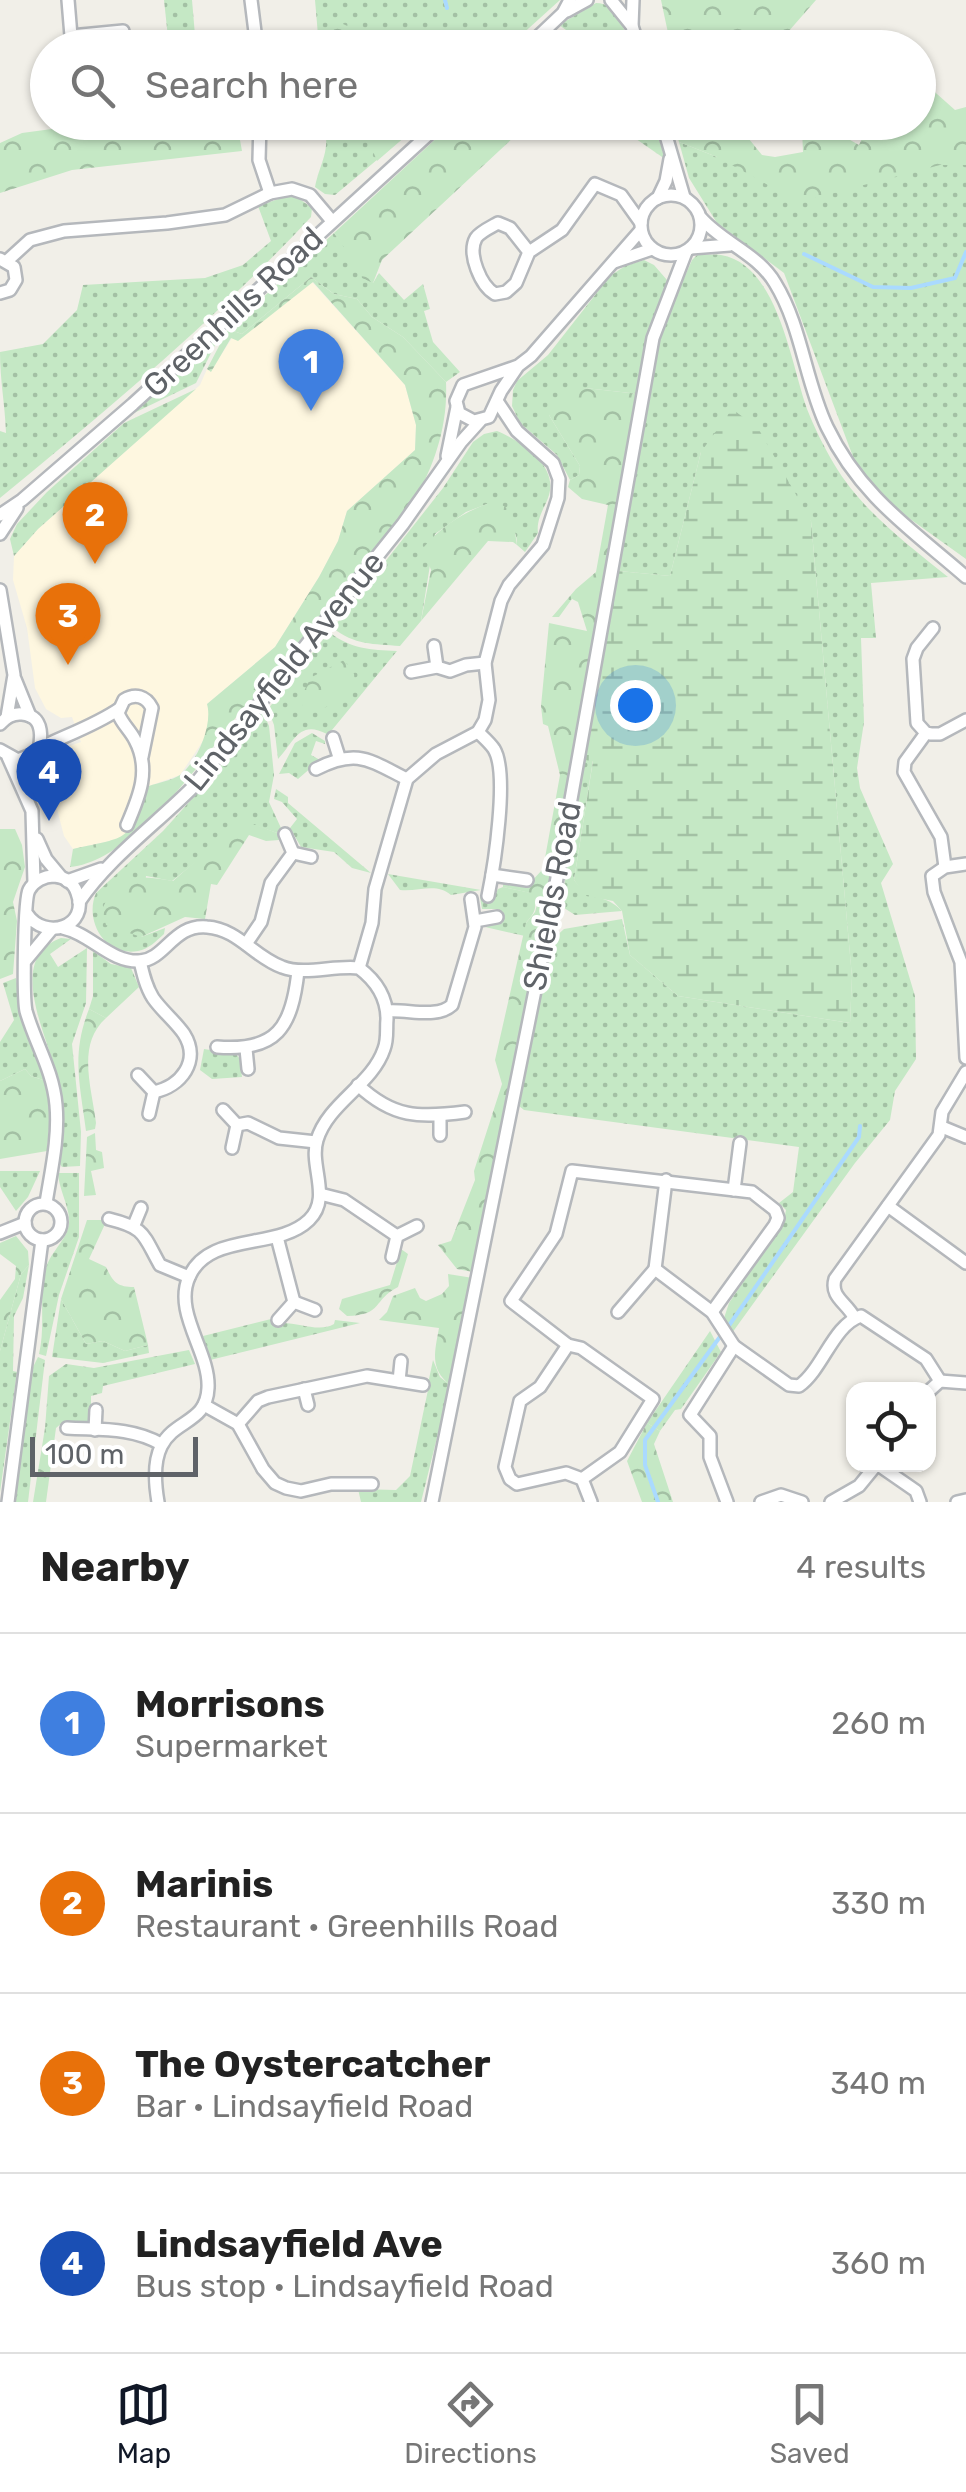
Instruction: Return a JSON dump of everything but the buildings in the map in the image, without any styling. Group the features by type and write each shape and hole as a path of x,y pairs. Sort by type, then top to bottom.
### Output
{"street":[{"path":"68,0 70,30"},
{"path":"251,0 254,30"},
{"path":"544,30 570,0"},
{"path":"563,12 587,0"},
{"path":"611,0 632,26"},
{"path":"633,0 633,30"},
{"path":"259,140 258,160 270,193"},
{"name":"Greenhills Road","path":"0,515 133,404 422,140"},
{"path":"667,140 684,198"},
{"path":"641,226 645,210 657,199 666,181 670,149"},
{"path":"529,252 510,228 498,223 487,228 476,238 474,250 482,284 495,294 516,284 529,252 562,230 595,184 621,195 657,199 675,195 692,202 701,218 730,245 755,261 776,284 792,319 827,426 855,472 894,518 966,577"},
{"path":"0,293 10,290 16,280 14,267 3,260 30,240 64,231 167,224 225,214 270,193 292,189 310,196 332,222"},
{"path":"621,195 657,252 673,290"},
{"path":"689,250 700,238 701,218"},
{"name":"Lindsayfield Avenue","path":"78,906 108,865 154,827 192,788 414,510 446,464 493,413 518,366 550,338 641,226"},
{"path":"612,263 657,252 676,256 689,250 730,245"},
{"name":"Shields Road","path":"432,1502 552,906 654,338 689,250"},
{"name":"Lindsayfield Avenue","path":"446,464 459,390 473,380 518,366"},
{"path":"359,968 372,923 375,889 407,778 436,754 478,732 488,710 485,663 501,600 543,545 558,498 553,463 517,431 490,384 473,380"},
{"path":"457,407 464,417 517,431"},
{"name":"Greenhills Road","path":"0,534 22,500"},
{"path":"0,590 14,676 42,735 29,798 35,835 34,883 26,897 23,993 27,1014 46,1058 56,1105 46,1204"},
{"path":"933,628 917,648 914,660 918,723 926,733 940,734 966,720"},
{"path":"434,646 437,667"},
{"path":"411,672 437,667 450,671 485,663"},
{"path":"4,721 14,676"},
{"path":"3,755 24,760 119,709 129,697 140,696 152,708 142,758 142,789 128,825"},
{"path":"119,709 142,758"},
{"path":"4,721 14,714 70,732"},
{"path":"90,726 139,729 148,724"},
{"path":"478,732 495,750 500,769 488,896"},
{"path":"926,733 905,762 904,772 941,837 945,866"},
{"path":"332,738 339,758"},
{"path":"3,755 29,798"},
{"path":"316,769 339,758 359,758 407,778"},
{"path":"285,834 293,853"},
{"path":"35,835 46,859 75,888 89,936"},
{"path":"293,853 311,857"},
{"path":"246,944 257,933 271,883 293,853"},
{"path":"966,864 945,866 932,876 961,962 966,1058"},
{"name":"Lindsayfield Avenue","path":"64,879 108,865"},
{"path":"492,874 527,880"},
{"path":"34,883 51,876 64,879"},
{"path":"387,1011 447,1010 456,997 475,922 471,898"},
{"path":"24,964 38,941 72,922 78,906"},
{"path":"27,914 38,926 89,936 113,955 140,961 194,927 219,929 270,962 298,971 324,966 359,968 379,988 387,1011 384,1051 324,1124 316,1142 319,1206 307,1223 277,1236 214,1252 197,1265 189,1278 185,1295 188,1313 208,1378 208,1391 199,1413 173,1428 157,1451 154,1474 158,1502"},
{"path":"475,922 497,917"},
{"path":"140,961 147,988 186,1038 190,1057 178,1083 154,1092"},
{"path":"217,1046 246,1049 268,1041 283,1024 295,999 298,971"},
{"path":"246,1049 248,1069"},
{"path":"940,1381 926,1360 868,1319 854,1317 836,1296 833,1284 942,1127 942,1112 966,1072"},
{"path":"138,1075 154,1092"},
{"path":"358,1085 377,1103 394,1111 440,1115 465,1112"},
{"path":"149,1114 154,1092"},
{"path":"223,1110 237,1126"},
{"path":"440,1115 440,1135"},
{"path":"237,1126 248,1123 280,1138 316,1142"},
{"path":"232,1148 237,1126"},
{"path":"942,1127 966,1137"},
{"path":"734,1190 740,1143"},
{"path":"582,1479 620,1452 653,1400 581,1348 568,1345 511,1301 556,1234 569,1174 578,1170 752,1192 775,1210 778,1218 712,1312"},
{"path":"618,1312 655,1268 666,1180"},
{"path":"320,1194 344,1200 397,1236"},
{"path":"46,1204 57,1209 62,1220 54,1237 42,1240 30,1234 25,1223 31,1208 46,1204"},
{"path":"888,1206 966,1263"},
{"path":"134,1225 141,1208"},
{"path":"109,1219 134,1225 148,1238 160,1265 189,1278"},
{"path":"0,1233 25,1223"},
{"path":"397,1236 417,1226"},
{"path":"277,1236 294,1302"},
{"path":"392,1257 397,1236"},
{"path":"8,1502 42,1240"},
{"path":"655,1268 712,1312 734,1346 790,1385 799,1386 812,1374 854,1317"},
{"path":"294,1302 315,1310"},
{"path":"278,1320 294,1302"},
{"path":"568,1345 540,1388 520,1401 505,1467 517,1484 566,1473 582,1479 591,1502"},
{"path":"727,1502 710,1457 710,1436 690,1415 734,1346"},
{"path":"398,1381 401,1362"},
{"path":"238,1424 258,1401 304,1389 367,1376 422,1386"},
{"path":"936,1385 940,1381 966,1383"},
{"path":"304,1389 308,1405"},
{"path":"204,1404 238,1424 275,1483 301,1491 331,1484 372,1484"},
{"path":"95,1430 96,1410"},
{"path":"67,1428 143,1434 161,1444"},
{"path":"331,1484 332,1466"},
{"path":"831,1502 859,1486 870,1472"},
{"path":"889,1472 916,1491 920,1502"},
{"path":"761,1502 781,1495 802,1502"},
{"path":"957,1502 966,1500"}],"shaded area":[{"path":"312,282 405,385 416,425 415,450 347,511 338,541 319,577 275,647 207,704 211,717 209,732 180,775 149,786 124,838 73,849 64,836 48,758 81,742 72,717 61,718 46,709 35,688 27,628 13,580 14,556 38,529 200,385 207,369 211,371 232,338 238,340"}],"green space":[{"path":"164,0 192,0 195,30 167,30"},
{"path":"315,0 560,0 527,30 318,30"},
{"path":"661,0 816,0 790,30 667,30"},
{"path":"596,3 610,7 624,30 566,30 559,25"},
{"path":"343,24 356,30 333,30"},
{"path":"936,93 955,110 966,107 966,165 940,165 799,202 678,140 750,140 762,155 775,157 803,152 802,140 850,140 859,145 861,140 936,140"},
{"path":"30,132 30,140 240,140 242,151 72,170 0,193 0,143"},
{"path":"325,140 401,140 335,195 315,187"},
{"path":"368,140 401,140 377,161"},
{"path":"435,140 511,140 382,260 373,283 362,278 334,233"},
{"path":"638,140 659,140 665,159"},
{"path":"679,142 717,157 966,165 966,559 864,486 784,273 717,223 689,178"},
{"path":"293,194 312,208 311,217 275,255 160,362 0,498 0,431 6,433 0,352 43,344 77,310 83,285 205,278 243,265 271,241 258,206"},
{"path":"334,233 373,283 379,273 404,300 423,284 430,309 424,311 433,342 460,372 446,382 403,337 372,317 357,299 334,294 311,277 242,334 228,329"},
{"path":"697,255 721,255 740,262 756,277 779,319 807,409 834,464 871,511 948,577 871,583 876,638 861,638 864,722 857,768 860,788 893,864 881,883 915,996 916,1059 895,1091 890,1120 732,1333 724,1318 729,1303 784,1221 786,1210 779,1203 793,1192 799,1147 524,1110 519,1106 551,941 564,929 622,919 630,955 678,996 850,1023 852,977 811,521 701,452 670,576 619,571 660,333"},
{"path":"644,260 667,280 639,394 585,388 549,415 580,466 579,475 570,480 557,455 520,423 512,406 513,390 517,381 548,355 610,276"},
{"path":"311,277 334,294 357,299 372,317 403,337 446,382 442,429 428,473 414,501 163,807 117,848 93,861 70,867 73,849 124,834 131,828 149,786 177,777 186,769 206,732 207,704 275,647 319,577 338,541 347,511 415,450 416,425 405,385 313,282 238,341 231,338 211,372 207,369 228,329 242,334"},
{"path":"219,337 196,383 134,413"},
{"path":"585,388 639,394 569,785 473,1272 457,1269 438,1245 451,1241 475,1180 474,1171 502,1084 495,1060 526,923 537,905 529,902 530,893 503,887 503,881 529,884 543,869 560,775 541,706 549,623 587,631 578,602 572,599 559,617 552,617 596,572 608,505 582,499 568,487 570,480 579,475 580,466 549,415 550,406 563,393"},
{"path":"196,389 38,529 14,556 10,539 17,524 47,492 124,423"},
{"path":"732,409 758,428 811,521 852,977 850,1023 678,996 630,955 622,911 613,901 586,896 574,880 593,761 584,760 619,571 670,576 701,452"},
{"path":"497,431 526,448 548,474 549,495 538,533 525,552 517,545 512,527 487,504 466,512 435,534 421,621 400,646 357,641 333,628 443,488 473,442"},
{"path":"487,504 504,506 512,513 517,545 488,541 421,621 431,570 423,548 452,522"},
{"path":"329,632 361,648 397,651 332,730 327,734 303,731 278,759 268,709"},
{"path":"344,660 354,674 351,690 328,706 304,714 301,698 310,678"},
{"path":"263,712 269,726 274,775 269,802 281,828 277,833 246,822 172,881 146,876 141,937 165,928 164,934 142,950 126,951 107,943 95,925 96,893 163,831"},
{"path":"312,733 325,741 316,741 311,755 320,760 298,779 289,773 279,774 295,743"},
{"path":"584,760 593,760 574,880 587,892 622,911 575,915 561,906"},
{"path":"276,789 371,873 352,868 334,852 301,847 290,828 297,819 274,799"},
{"path":"246,821 277,833 279,840 266,841 249,835 217,885 211,884 205,919 185,917 141,937 106,925 102,910 122,883 138,878 173,881"},
{"path":"0,829 15,829 25,867 13,902 17,921 13,974 0,979"},
{"path":"388,874 481,890 451,895 433,888 400,890"},
{"path":"503,887 531,893 535,909 526,923 525,936 485,927 498,923 504,915 498,909 482,909 480,897 492,901"},
{"path":"61,938 71,939 50,954 58,967 87,948 86,1003 72,1044 81,1132 80,1166 62,1167 61,1092 33,985 34,965 43,949"},
{"path":"93,951 111,964 131,968 139,987 106,1018 89,1009 93,996"},
{"path":"16,978 24,1025 46,1081 31,1076 25,1069 0,1081 0,1042 14,1020 3,983"},
{"path":"89,1009 106,1018 91,1041 88,1068 96,1123 95,1129 86,1131 79,1055"},
{"path":"204,1049 236,1054 242,1077 212,1079 200,1070"},
{"path":"25,1069 31,1076 46,1081 50,1118 47,1151 0,1159 0,1081"},
{"path":"95,1133 96,1150 102,1152 104,1168 91,1171 96,1195 84,1196 87,1137"},
{"path":"0,1171 40,1171 28,1197 16,1211 0,1187"},
{"path":"58,1173 79,1173 79,1237 59,1295 46,1356 39,1354 44,1278 69,1226"},
{"path":"87,1220 103,1220 105,1224 89,1259 106,1267 116,1283 134,1287 148,1345 125,1351 103,1341 86,1344 61,1299"},
{"path":"16,1236 28,1251 29,1265 21,1274 0,1351 0,1300 15,1279 16,1266 0,1254 0,1243"},
{"path":"401,1249 408,1254 398,1287 367,1313 347,1316 339,1309 342,1299 390,1285"},
{"path":"29,1265 23,1298 14,1316 13,1371 17,1372 0,1492 0,1351 21,1274"},
{"path":"448,1274 473,1278 450,1385 436,1366 439,1328 379,1320 393,1296 415,1288 426,1301 442,1294 449,1286"},
{"path":"61,1299 86,1344 103,1341 125,1351 148,1345 149,1353 103,1363 52,1357"},
{"path":"271,1319 274,1324 320,1328 334,1324 335,1320 360,1323 210,1360 203,1336"},
{"path":"710,1331 721,1352 681,1409 675,1410 660,1431 647,1423"},
{"path":"189,1350 195,1364 103,1386 102,1393 91,1396 88,1422 63,1422 56,1428 45,1428 49,1376 66,1364 94,1368"},
{"path":"38,1357 45,1360 28,1502 12,1502 30,1373"},
{"path":"433,1360 440,1377 450,1385 421,1502 361,1502 358,1489 396,1490 410,1476 428,1390 426,1379"},
{"path":"647,1423 660,1431 654,1444 673,1502 642,1502 627,1461"},
{"path":"45,1428 56,1428 46,1502 33,1502"}],"waterway":[{"path":"445,0 447,8"},
{"path":"804,254 873,287 911,288 955,278 966,252"},
{"path":"728,1327 859,1137 860,1126"},
{"path":"658,1502 645,1465 645,1440 722,1334"}],"place":[{"name":"Morrisons","path":"311,411"},
{"name":"Marinis","path":"95,564"},
{"name":"The Oystercatcher","path":"68,665"},
{"name":"Lindsayfield Ave","path":"49,821"}]}
